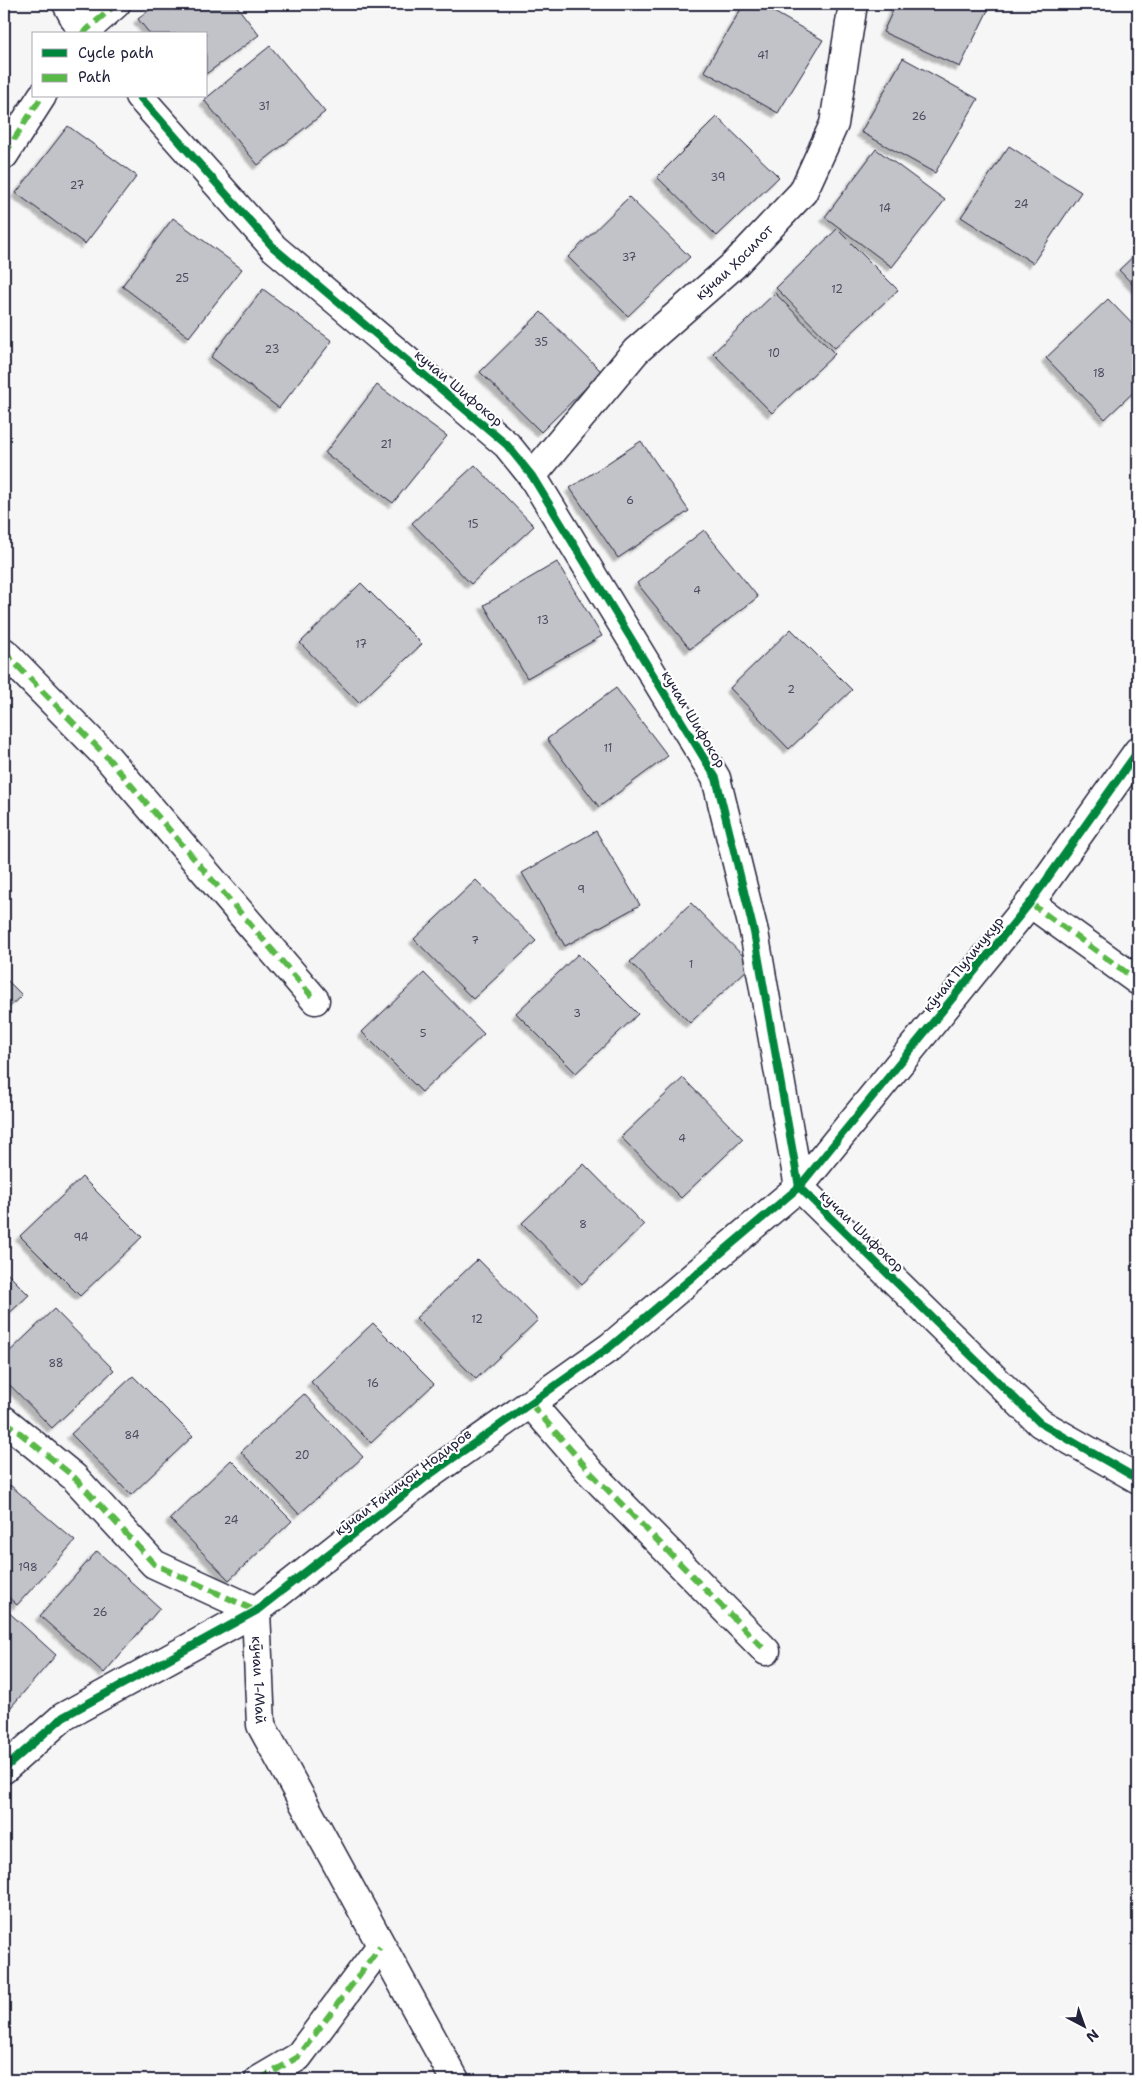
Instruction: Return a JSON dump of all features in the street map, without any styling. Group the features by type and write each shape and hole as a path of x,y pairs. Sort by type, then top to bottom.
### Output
{"street":[{"path":"67,4 81,32"},
{"path":"84,32 116,4"},
{"name":"кӯчаи Хосилот","path":"532,476 636,351 734,265 803,192 834,124 853,4"},
{"path":"4,155 41,98"},
{"name":"кучаи Шифокор","path":"141,98 274,248 507,445 532,476 716,778 754,932 799,1187 1040,1423 1138,1479"},
{"path":"4,652 107,757 315,1000"},
{"name":"кӯчаи Пуличуқур","path":"799,1187 1030,903 1138,751"},
{"path":"1030,903 1138,981"},
{"name":"кӯчаи Ғаниҷон Нодиров","path":"4,1769 63,1717 256,1611 425,1478 610,1347 799,1187"},
{"path":"530,1404 590,1473 766,1651"},
{"path":"4,1420 74,1477 154,1564 256,1611"},
{"name":"кӯчаи 1-Май","path":"256,1611 261,1725 380,1946 455,2080"},
{"path":"259,2080 298,2057 380,1946"}],"building":[{"path":"157,4 235,4 259,35 208,73 208,32 148,32 138,19"},
{"path":"744,4 760,4 823,40 778,113 704,71"},
{"path":"896,4 991,4 960,67 883,32"},
{"path":"270,46 325,112 258,165 204,100"},
{"path":"903,58 978,99 935,173 861,132"},
{"path":"717,117 779,177 717,236 657,177"},
{"path":"68,126 137,176 85,244 16,193"},
{"path":"1009,146 1081,192 1033,263 961,217"},
{"path":"876,149 945,200 892,267 825,217"},
{"path":"629,197 690,257 628,316 568,257"},
{"path":"173,218 242,269 189,337 122,286"},
{"path":"837,229 898,290 835,348 776,288"},
{"path":"1138,252 1138,290 1119,270"},
{"path":"263,289 332,341 279,408 211,357"},
{"path":"775,293 835,354 772,413 713,353"},
{"path":"1108,299 1138,330 1138,388 1105,419 1046,358"},
{"path":"541,312 602,372 541,432 480,372"},
{"path":"377,385 447,436 393,503 325,453"},
{"path":"641,441 689,511 618,558 570,488"},
{"path":"475,465 534,526 471,584 412,523"},
{"path":"704,530 758,597 690,649 637,583"},
{"path":"557,562 602,636 527,678 484,605"},
{"path":"361,583 422,644 359,703 300,643"},
{"path":"791,629 852,690 789,749 730,688"},
{"path":"616,688 668,756 599,807 547,739"},
{"path":"596,831 640,905 565,946 522,873"},
{"path":"476,880 536,941 473,999 414,939"},
{"path":"691,903 752,965 690,1023 630,962"},
{"path":"578,954 638,1014 576,1073 516,1013"},
{"path":"424,973 484,1034 422,1092 362,1032"},
{"path":"4,977 22,995 4,1012"},
{"path":"683,1078 743,1139 681,1198 621,1137"},
{"path":"584,1164 644,1225 582,1284 522,1223"},
{"path":"82,1177 142,1237 80,1296 20,1236"},
{"path":"478,1259 538,1320 476,1379 416,1318"},
{"path":"4,1270 29,1295 4,1318"},
{"path":"54,1309 114,1370 52,1428 4,1379 4,1357"},
{"path":"373,1323 434,1384 371,1443 311,1382"},
{"path":"133,1376 193,1436 131,1495 71,1434"},
{"path":"304,1394 363,1457 299,1514 241,1452"},
{"path":"231,1460 292,1521 229,1580 170,1519"},
{"path":"10,1485 75,1541 17,1605 4,1593 4,1492"},
{"path":"97,1551 160,1608 104,1673 40,1616"},
{"path":"4,1608 56,1655 4,1715"}],"marked path":[{"path":"84,32 116,4"},
{"path":"4,155 41,98"},
{"path":"4,652 107,757 315,1000"},
{"path":"1030,903 1138,981"},
{"path":"531,1404 591,1473 766,1651"},
{"path":"4,1420 74,1477 154,1564 256,1611"},
{"path":"259,2080 298,2057 380,1947"}],"cycle path":[{"path":"141,98 274,248 507,445 532,476 716,778 754,932 799,1187 1040,1423 1138,1479"},
{"path":"4,1769 63,1717 256,1611 425,1478 610,1347 799,1187 1030,903 1138,751"}]}
